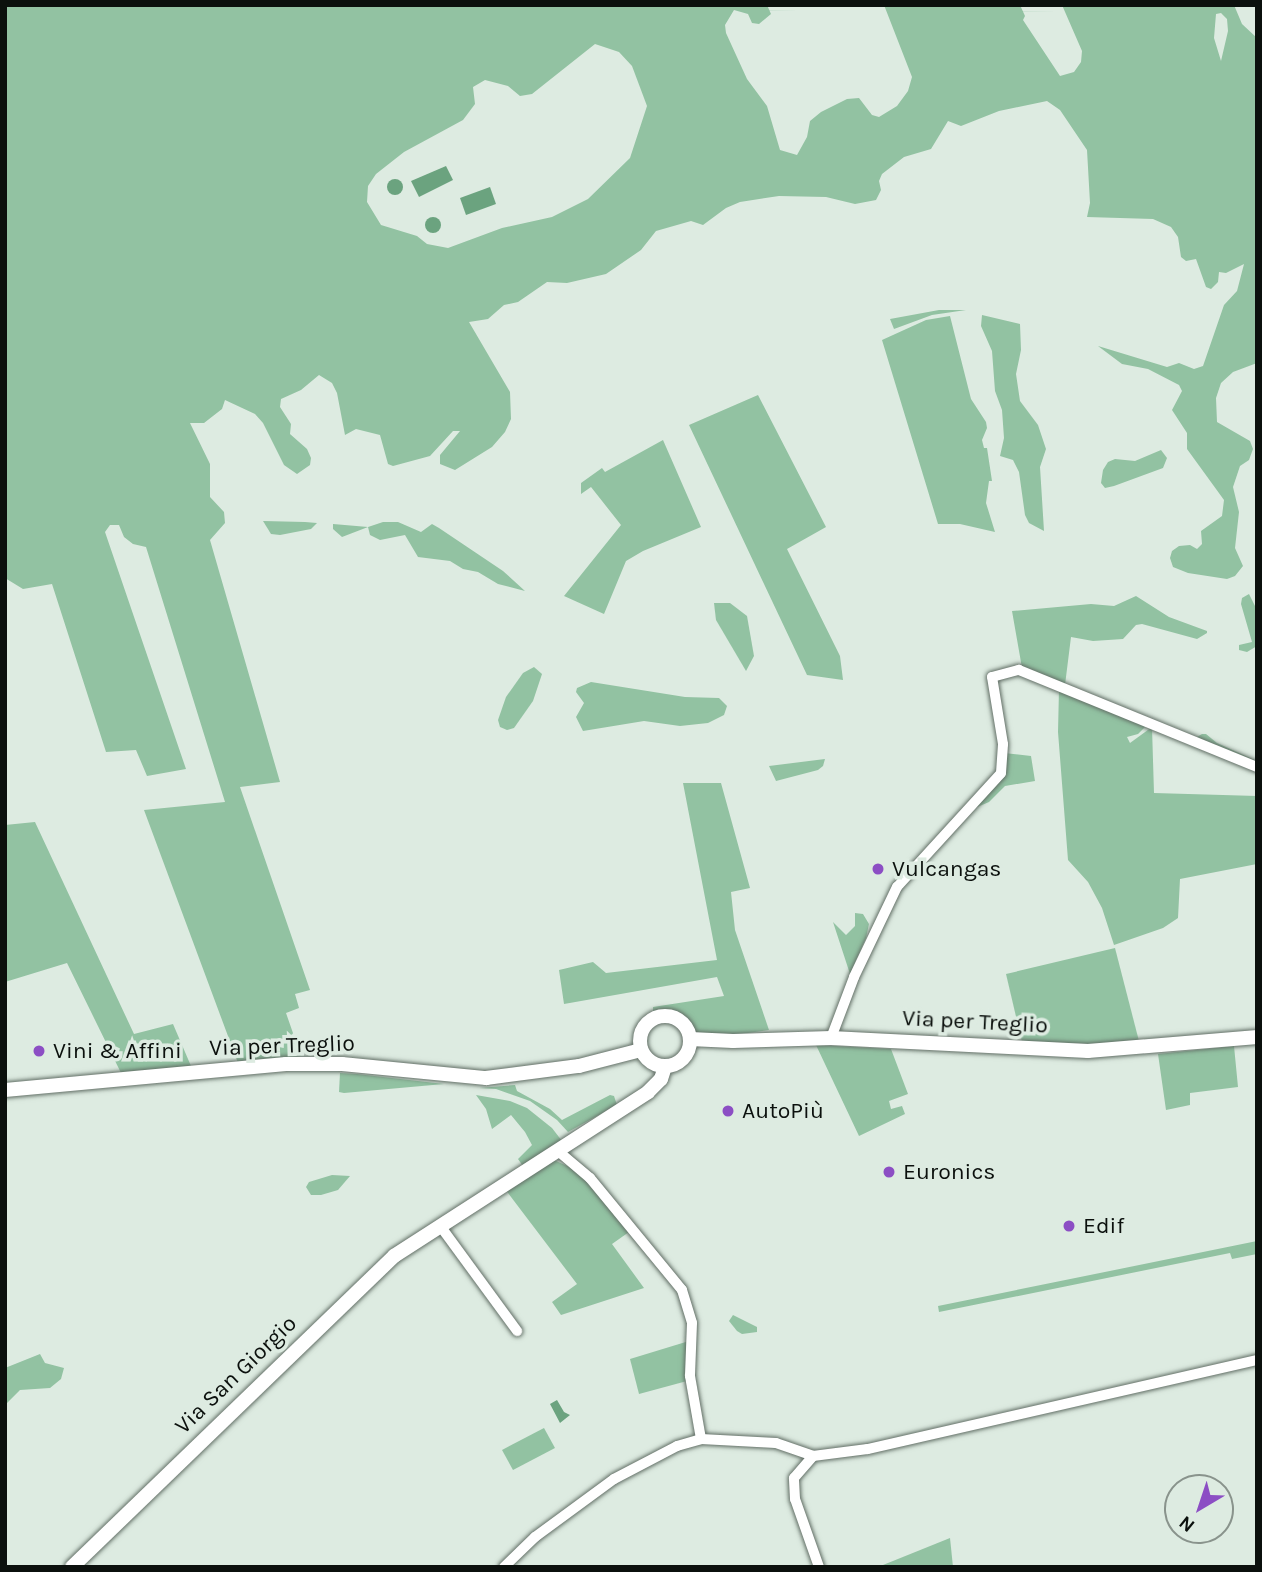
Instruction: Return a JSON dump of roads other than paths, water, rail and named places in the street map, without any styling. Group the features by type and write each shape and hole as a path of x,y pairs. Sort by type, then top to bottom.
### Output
{"main road":[{"path":"671,1017 678,1020 690,1039 685,1056 676,1064 665,1067 653,1064 641,1050 639,1042 643,1027 655,1018 671,1017"},
{"name":"Via per Treglio","path":"690,1039 733,1041 831,1038 1088,1051 1257,1037"},
{"name":"Via per Treglio","path":"5,1090 286,1064 342,1064 486,1078 579,1066 641,1050"},
{"name":"Via San Giorgio","path":"72,1567 394,1256 656,1086 665,1067"}],"street":[{"path":"831,1038 854,977 897,887 1001,773 1003,744 992,677 1019,670 1257,767"},
{"path":"558,1151 590,1178 682,1290 692,1323 690,1376 701,1439"},
{"path":"441,1227 517,1331"},
{"path":"504,1567 535,1537 614,1479 677,1447 701,1439 776,1443 813,1456 868,1450 1257,1360"},
{"path":"813,1456 794,1478 795,1499 819,1567"}],"place":[{"name":"Vulcangas","path":"878,869"},
{"name":"Vini & Affini","path":"39,1051"},
{"name":"AutoPiù","path":"728,1111"},
{"name":"Euronics","path":"889,1172"},
{"name":"Edif","path":"1069,1226"}]}
